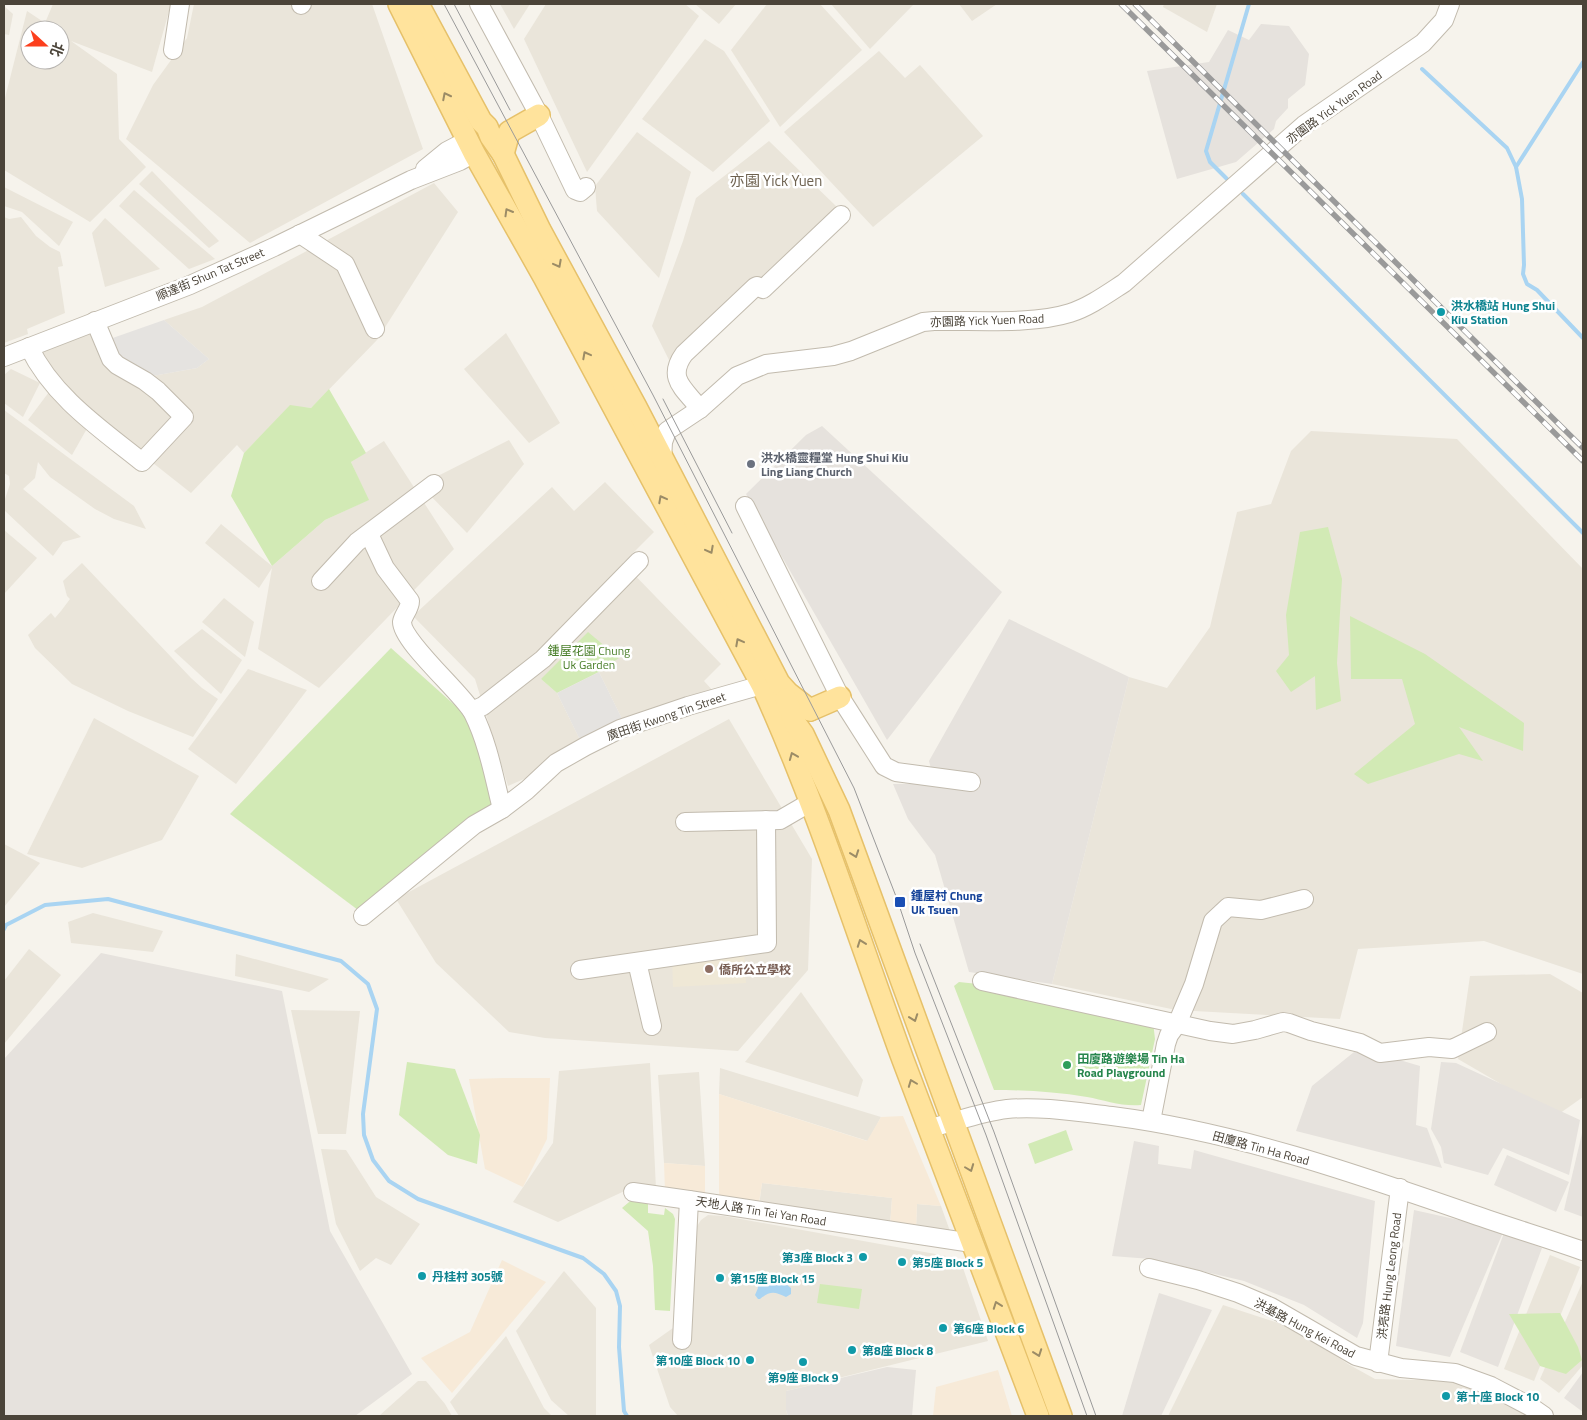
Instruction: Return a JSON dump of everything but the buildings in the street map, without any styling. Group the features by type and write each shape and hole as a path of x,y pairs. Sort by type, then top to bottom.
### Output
{"main road":[{"path":"399,4 471,146 544,277 762,685 781,726 811,802 903,1060 1038,1416"},
{"path":"418,4 494,134 590,325 636,408 783,688 795,723 803,734 842,818 1061,1416"},
{"path":"471,146 538,115"},
{"path":"783,688 810,710"},
{"path":"810,710 840,697"},
{"path":"803,734 810,710"},
{"path":"811,802 829,790"}],"street":[{"path":"173,50 180,4"},
{"path":"479,4 538,115 575,190 580,192 586,187"},
{"name":"亦園路 Yick Yuen Road","path":"667,432 700,409 737,376 766,364 833,356 851,351 923,322 934,320 1037,319 1070,313 1102,298 1131,276 1304,125 1423,42 1444,20 1450,4"},
{"name":"順達街 Shun Tat Street","path":"4,357 190,285 411,180 460,161 471,146"},
{"path":"700,409 678,383 676,373 678,363 684,354 756,286 763,290 841,215"},
{"path":"300,234 344,264 375,329"},
{"path":"29,347 37,364 78,412 142,462 184,416 146,380 116,365 111,359 95,321"},
{"path":"636,408 667,432 663,442 662,460"},
{"path":"320,582 357,542 434,484"},
{"path":"745,506 840,697 884,766 896,772 971,782"},
{"path":"369,534 385,568 410,601 402,621 404,628 412,641 472,711 484,738 502,809"},
{"path":"472,711 483,706 544,659 639,561"},
{"name":"廣田街 Kwong Tin Street","path":"363,916 474,825 502,809 527,790 556,763 620,730 688,706 762,685"},
{"path":"685,822 780,820 811,802"},
{"path":"580,970 767,943 766,820"},
{"path":"1151,1121 1166,1044 1177,1024 1194,984 1213,921 1228,907 1261,910 1304,899"},
{"path":"637,962 652,1026"},
{"path":"982,981 1177,1024 1233,1034 1289,1022 1311,1031 1360,1042 1380,1053 1428,1047 1452,1048 1488,1032"},
{"name":"田廈路 Tin Ha Road","path":"930,1128 996,1111 1034,1108 1151,1121 1247,1142 1286,1153 1400,1188 1473,1215 1583,1251"},
{"name":"洪亮路 Hung Leong Road","path":"1378,1363 1400,1188"},
{"path":"633,1192 689,1200"},
{"name":"天地人路 Tin Tei Yan Road","path":"682,1340 689,1200 972,1243"},
{"name":"洪基路 Hung Kei Road","path":"1149,1268 1198,1280 1272,1307 1356,1356 1401,1368 1455,1373 1491,1386 1544,1416"}],"shaded area":[{"path":"53,4 171,4 152,72 71,41 117,74 119,139 146,167 90,222 4,170 4,102 20,39 20,70 70,70 70,20 46,20"},
{"path":"194,4 372,4 423,149 250,243 126,139 153,85 187,38"},
{"path":"500,4 530,4 514,29"},
{"path":"546,4 685,4 699,16 587,172 524,39"},
{"path":"695,4 736,4 719,24"},
{"path":"767,4 820,4 862,50 780,127 731,50"},
{"path":"831,4 914,4 870,49"},
{"path":"959,4 997,4 972,21"},
{"path":"1164,4 1217,4 1207,32 1163,7"},
{"path":"4,6 13,14 9,35 4,34"},
{"path":"27,11 40,20 25,20"},
{"path":"1261,24 1289,26 1309,54 1305,85 1288,99 1288,108 1276,121 1274,129 1236,162 1177,179 1147,71 1209,62 1228,30 1249,40"},
{"path":"705,39 724,51 770,121 713,172 642,119"},
{"path":"879,51 905,78 920,65 983,136 873,227 784,132"},
{"path":"637,132 691,172 659,278 597,211 595,186"},
{"path":"769,141 838,208 770,269 773,273 755,282 669,360 652,326 683,241 696,198"},
{"path":"152,171 219,241 209,248 139,184"},
{"path":"434,183 458,212 377,340 311,408 290,406 244,453 237,445 191,493 96,418 26,356 94,332 141,378 197,368 209,359 164,320 202,307"},
{"path":"4,187 73,222 59,246 22,212 4,206"},
{"path":"134,190 215,259 189,269 119,206"},
{"path":"4,217 9,219 21,217 36,236 60,252 63,266 58,267 65,313 27,329 28,334 4,343"},
{"path":"105,218 160,269 105,287 92,233"},
{"path":"164,320 209,359 197,368 147,377 119,362 107,340"},
{"path":"506,333 560,423 529,443 464,369"},
{"path":"11,369 40,383 23,417 4,403 4,375"},
{"path":"49,392 89,425 72,455 28,420"},
{"path":"4,410 134,506 146,529 114,519 95,509 50,477 38,462 35,478 23,489 81,537 63,542 53,556 4,510 4,502 10,484 9,476 4,473"},
{"path":"822,426 1002,592 887,740 746,494 806,435"},
{"path":"1311,431 1457,439 1583,569 1583,974 1484,941 1358,949 1340,1019 1176,1010 1052,984 1129,677 1167,688 1210,627 1237,512 1271,504 1291,451"},
{"path":"509,440 524,464 467,533 420,485"},
{"path":"384,441 454,549 319,688 258,649 272,568 259,588 205,543 221,524 272,566 325,520 368,500 351,462"},
{"path":"605,482 654,532 623,563 721,664 704,681 714,692 623,721 599,672 618,658 541,679 557,693 581,742 533,775 508,786 475,679 413,616 552,487 574,511"},
{"path":"4,530 37,558 4,594"},
{"path":"82,563 191,678 218,699 193,737 128,711 72,684 35,648 28,635 51,613 55,618 70,599 67,596 63,581"},
{"path":"224,598 254,622 245,657 202,622"},
{"path":"1009,619 1129,677 1052,984 969,972 935,855 908,819 893,784 935,784 929,761"},
{"path":"202,629 242,660 221,694 174,651"},
{"path":"248,669 307,690 236,784 188,749"},
{"path":"599,672 623,721 581,742 557,693"},
{"path":"94,718 199,776 162,840 82,868 27,854"},
{"path":"729,719 812,859 808,970 738,1051 545,1038 509,1032 436,963 396,899"},
{"path":"4,844 40,863 4,907"},
{"path":"93,913 163,931 153,952 71,943 68,922"},
{"path":"29,949 61,975 4,1044 4,981"},
{"name":"僑所公立學校","path":"744,952 746,983 673,987 672,956"},
{"path":"101,953 282,991 330,1231 412,1374 355,1416 4,1416 4,1059"},
{"path":"236,954 329,979 309,992 235,976"},
{"path":"1550,974 1583,993 1583,1097 1556,1116 1458,1059 1470,976"},
{"path":"801,992 863,1080 858,1097 745,1062"},
{"path":"291,1010 360,1011 346,1134 318,1134"},
{"path":"1359,1048 1420,1066 1416,1125 1427,1128 1442,1168 1296,1131 1312,1086"},
{"path":"1441,1062 1456,1063 1580,1120 1569,1175 1503,1148 1488,1175 1444,1163 1441,1147 1431,1129"},
{"path":"650,1063 656,1189 631,1188 558,1222 513,1202 553,1143 559,1071"},
{"path":"720,1068 881,1117 868,1141 719,1094"},
{"path":"699,1072 705,1166 664,1163 658,1075"},
{"path":"550,1078 547,1139 523,1187 485,1169 469,1079"},
{"path":"719,1094 867,1141 881,1117 903,1116 941,1206 917,1204 916,1229 890,1226 892,1198 762,1183 759,1203 719,1199"},
{"path":"1583,1129 1583,1217 1564,1210"},
{"path":"1134,1141 1159,1146 1158,1164 1191,1169 1194,1150 1375,1201 1363,1323 1357,1338 1304,1305 1244,1281 1151,1259 1112,1256"},
{"path":"321,1149 346,1150 376,1197 420,1224 391,1265 376,1258 360,1271 336,1224"},
{"path":"1507,1155 1569,1182 1556,1212 1494,1185"},
{"path":"664,1163 705,1166 705,1198 665,1192"},
{"path":"762,1183 892,1198 890,1226 759,1206"},
{"path":"917,1204 941,1206 951,1234 916,1229"},
{"path":"1414,1210 1504,1230 1450,1357 1396,1346"},
{"path":"708,1215 724,1216 952,1257 962,1265 988,1341 786,1391 786,1410 788,1416 678,1416 670,1407 649,1345 673,1328 685,1340 694,1231 701,1220"},
{"path":"1504,1233 1542,1248 1498,1367 1460,1352"},
{"path":"1550,1255 1580,1267 1534,1381 1504,1369"},
{"path":"502,1260 546,1282 452,1393 421,1358 470,1332"},
{"path":"564,1271 596,1308 596,1416 569,1416 551,1400 516,1331"},
{"path":"1583,1281 1583,1365 1559,1393 1540,1379"},
{"path":"1159,1293 1212,1310 1161,1416 1122,1416"},
{"path":"1223,1305 1297,1329 1348,1364 1375,1379 1437,1379 1463,1383 1486,1391 1527,1416 1168,1416"},
{"path":"506,1336 544,1408 552,1416 459,1416 450,1402"},
{"path":"887,1367 916,1370 912,1416 788,1416 786,1410 786,1391"},
{"path":"998,1370 1012,1416 933,1416 936,1387"},
{"path":"1583,1372 1583,1412 1564,1398"},
{"path":"418,1381 426,1381 445,1404 452,1416 379,1416"}],"green space":[{"path":"329,389 366,453 351,462 369,500 325,520 272,566 231,496 244,453 290,405 311,408"},
{"path":"1328,527 1342,579 1337,663 1341,701 1316,710 1315,676 1291,692 1276,671 1289,655 1286,615 1300,532"},
{"path":"1350,616 1425,654 1524,723 1523,751 1459,727 1483,761 1459,754 1368,784 1354,774 1415,724 1402,679 1351,679"},
{"name":"鍾屋花園 Chung Uk Garden","path":"588,632 619,658 599,672 557,693 541,679"},
{"path":"391,648 469,718 493,805 358,910 230,814"},
{"name":"田廈路遊樂場 Tin Ha Road Playground","path":"959,982 978,984 1153,1022 1155,1039 1141,1105 1120,1104 1087,1097 1052,1093 994,1090 954,986"},
{"path":"407,1062 455,1069 480,1135 477,1164 448,1155 399,1115"},
{"path":"1066,1130 1073,1150 1035,1164 1028,1144"},
{"path":"635,1197 648,1200 648,1213 664,1215 665,1208 673,1214 675,1219 670,1311 655,1310 653,1266 648,1231 622,1208"},
{"path":"820,1284 862,1289 859,1309 817,1303"},
{"path":"1560,1313 1578,1347 1582,1360 1566,1374 1540,1366 1509,1314"}],"water":[{"path":"759,1278 765,1282 778,1278 791,1288 791,1294 786,1297 770,1293 758,1299 755,1295 758,1288 756,1281"}],"waterway":[{"path":"1227,179 1210,162 1206,151 1249,4"},
{"path":"1516,167 1583,62"},
{"path":"1422,69 1507,148 1516,167 1522,199 1523,274 1527,284 1537,290 1583,338"},
{"path":"1243,194 1583,533"},
{"path":"4,929 6,925 45,905 108,899 341,961 368,984 377,1009 363,1114 364,1135 373,1160 389,1181 418,1199 583,1258 604,1274 616,1291 620,1306 619,1347 624,1411 627,1416"}],"tram line":[{"path":"444,4 653,395 854,788 897,899 915,953 986,1135 1087,1416"},
{"path":"454,4 510,110"},
{"path":"663,399 732,533"},
{"path":"920,944 994,1132 1096,1416"}],"railway":[{"path":"1121,4 1583,461"},
{"path":"1135,4 1583,448"}],"place":[{"name":"洪水橋站 Hung Shui Kiu Station","path":"1441,312"},
{"name":"洪水橋靈糧堂 Hung Shui Kiu Ling Liang Church","path":"751,464"},
{"name":"鍾屋村 Chung Uk Tsuen","path":"900,902"},
{"name":"僑所公立學校","path":"709,969"},
{"name":"田廈路遊樂場 Tin Ha Road Playground","path":"1067,1065"},
{"name":"第3座 Block 3","path":"863,1257"},
{"name":"第5座 Block 5","path":"902,1262"},
{"name":"丹桂村 305號","path":"422,1276"},
{"name":"第15座 Block 15","path":"720,1278"},
{"name":"第6座 Block 6","path":"943,1328"},
{"name":"第8座 Block 8","path":"852,1350"},
{"name":"第10座 Block 10","path":"750,1360"},
{"name":"第9座 Block 9","path":"803,1362"},
{"name":"第十座 Block 10","path":"1446,1396"}],"district":[{"name":"亦園 Yick Yuen","path":"776,180"}]}
